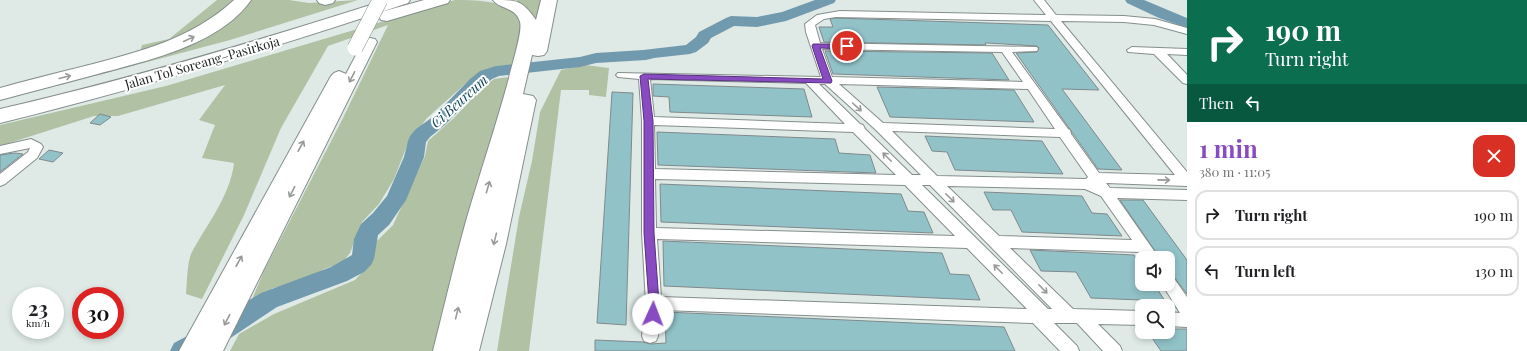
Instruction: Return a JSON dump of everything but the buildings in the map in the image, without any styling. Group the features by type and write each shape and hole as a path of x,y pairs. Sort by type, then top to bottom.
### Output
{"highway":[{"path":"0,94 134,59 176,45 216,24 243,0"},
{"name":"Jalan Tol Soreang–Pasirkoja","path":"0,105 66,90 217,49 376,0"},
{"name":"Jalan Tol Soreang–Pasirkoja","path":"0,116 64,101 261,46 402,0"},
{"path":"64,101 231,62 442,0"},
{"path":"501,0 513,4 523,12 529,22 532,50"},
{"path":"446,351 456,316 478,222 549,0"},
{"path":"465,351 494,244 524,81"}],"main road":[{"path":"211,351 362,45 380,0"},
{"path":"190,351 220,295 362,45 392,0"}],"street":[{"path":"1039,0 1187,180"},
{"path":"1114,351 1074,316 995,242 880,127 828,81 810,24 814,19 830,14 1053,18 1145,20 1187,31"},
{"path":"816,46 1033,49"},
{"path":"1006,49 1066,133 1092,181 1108,193 1147,251"},
{"path":"1132,50 1187,52"},
{"path":"1157,51 1187,81"},
{"path":"622,75 1032,86"},
{"path":"644,76 648,121 649,233 654,303 650,336"},
{"path":"810,81 859,128 971,242 1041,316 1071,351"},
{"path":"648,121 859,128"},
{"path":"880,127 1066,133"},
{"path":"0,150 31,143 37,147 33,155 0,181"},
{"path":"649,174 911,181 1187,180"},
{"path":"1108,193 1187,195"},
{"path":"649,233 971,242"},
{"path":"995,242 1144,246"},
{"path":"1175,291 1187,310"},
{"path":"654,303 1135,318"},
{"path":"1175,319 1187,320"}],"green space":[{"path":"217,0 239,0 211,25 140,53 142,45 169,39"},
{"path":"249,0 289,0 309,3 358,0 230,40 57,86 58,82 167,52"},
{"path":"455,0 474,0 494,3 504,6 518,17 522,29 512,65 497,66 474,76 427,118 408,143 394,179 379,204 362,222 350,253 342,263 324,269 299,285 273,288 250,304 264,271 342,120 388,25 328,46 281,128 244,215 202,299 186,294 190,258 197,243 223,199 232,175 234,163 202,158 215,125 199,120 225,85 118,116 94,116 0,146 0,125 166,86"},
{"path":"516,0 544,0 540,27 534,24 530,11"},
{"path":"585,65 609,68 606,97 589,95 589,90 561,90 529,351 497,351 519,217 532,161 540,112 561,70"},
{"path":"509,77 436,351 230,351 239,334 274,314 355,280 369,265 377,241 393,225 425,156 428,141 454,118 482,88 494,79"}],"waterway":[{"name":"Ci Beureum","path":"183,351 217,333 269,300 339,274 356,265 363,259 365,239 369,230 381,219 396,200 414,157 417,141 423,133 440,120 476,83 486,75 496,71 580,62 596,58 646,55 650,53 690,49 702,40 705,35 731,21 757,22 786,16 829,0"},
{"name":"Ci Beureum","path":"1132,0 1164,15 1187,23"}],"route":[{"path":"653,314 654,303 649,233 648,121 644,76 828,81 816,46 847,46"}]}
